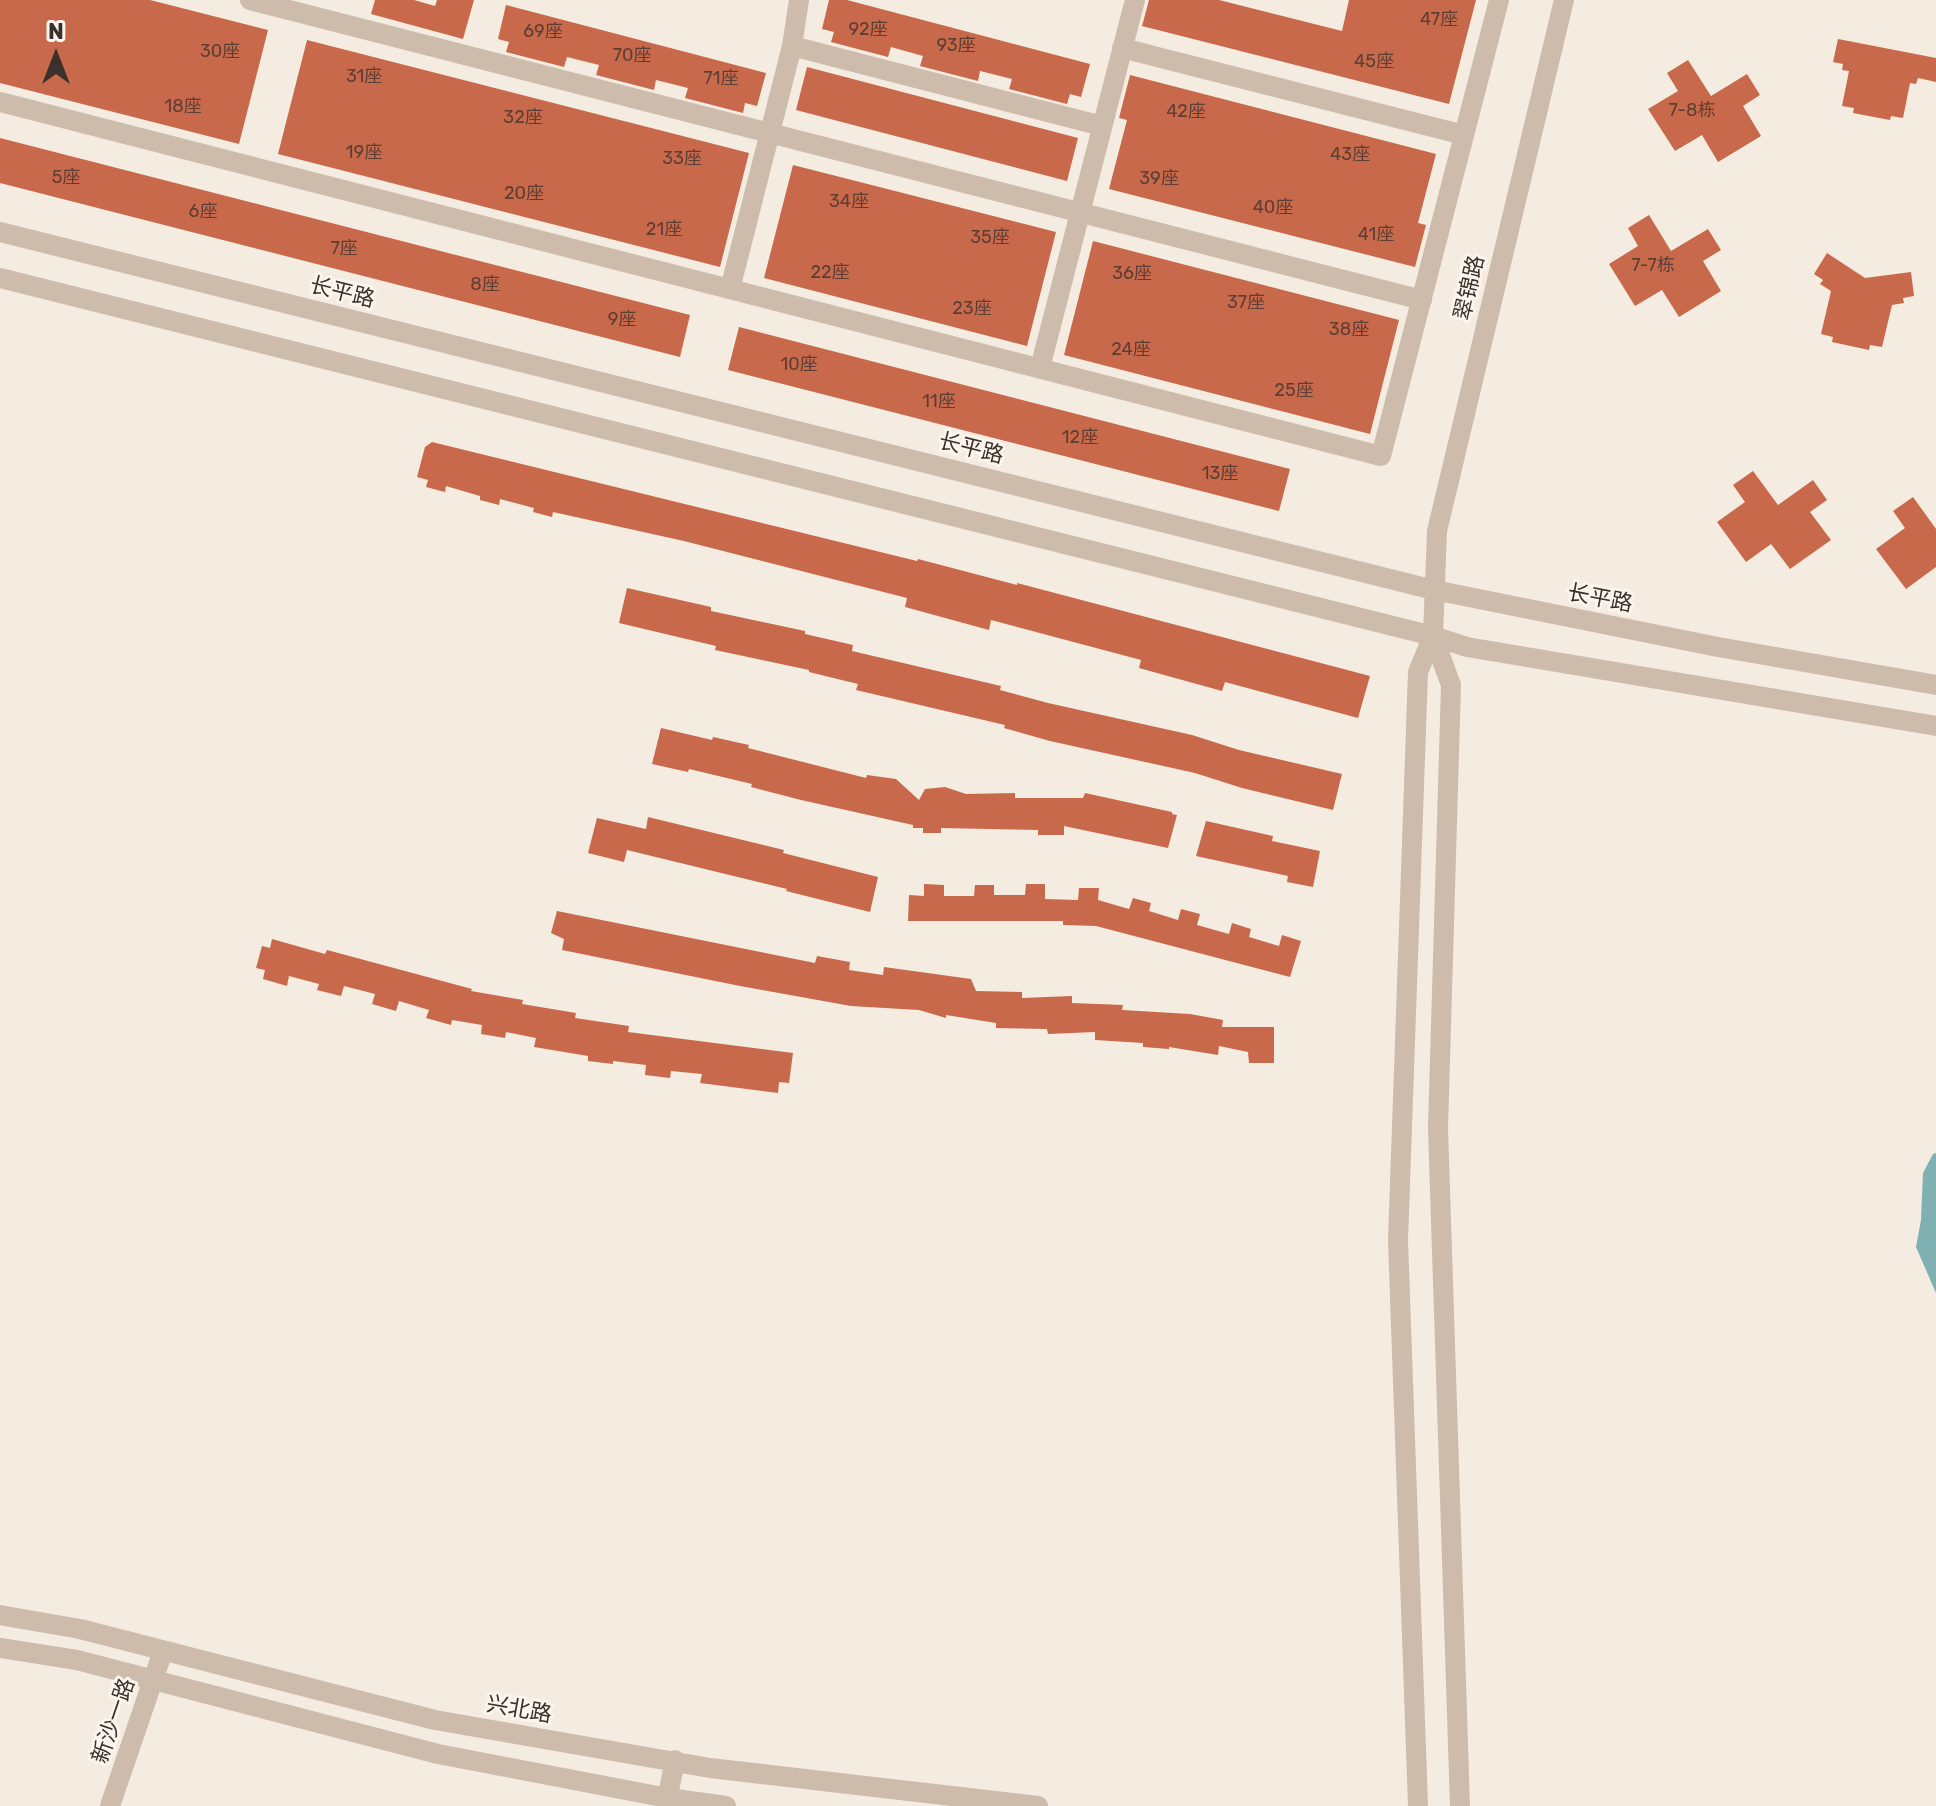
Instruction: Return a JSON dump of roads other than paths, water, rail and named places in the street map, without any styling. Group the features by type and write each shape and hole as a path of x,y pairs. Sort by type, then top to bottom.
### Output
{"street":[{"path":"250,0 1422,300"},
{"path":"730,289 792,46 799,0"},
{"path":"1040,368 1135,0"},
{"path":"0,102 1381,456 1499,0"},
{"name":"翠锦路","path":"1433,636 1437,531 1564,0"},
{"path":"792,46 1102,126"},
{"path":"1122,48 1464,135"},
{"name":"长平路","path":"0,232 1434,590 1718,647 1936,685"},
{"path":"0,278 1467,647 1936,726"},
{"path":"1418,1806 1398,1240 1418,672 1433,636"},
{"path":"1433,636 1451,685 1438,1128 1460,1806"},
{"name":"兴北路","path":"0,1615 80,1629 435,1720 726,1770 1038,1806"},
{"path":"0,1648 77,1660 438,1754 667,1802 726,1806"},
{"name":"新沙一路","path":"110,1806 163,1651"},
{"path":"667,1802 675,1760"}],"water":[{"path":"1936,1153 1936,1293 1916,1247 1921,1220 1923,1173"}]}
